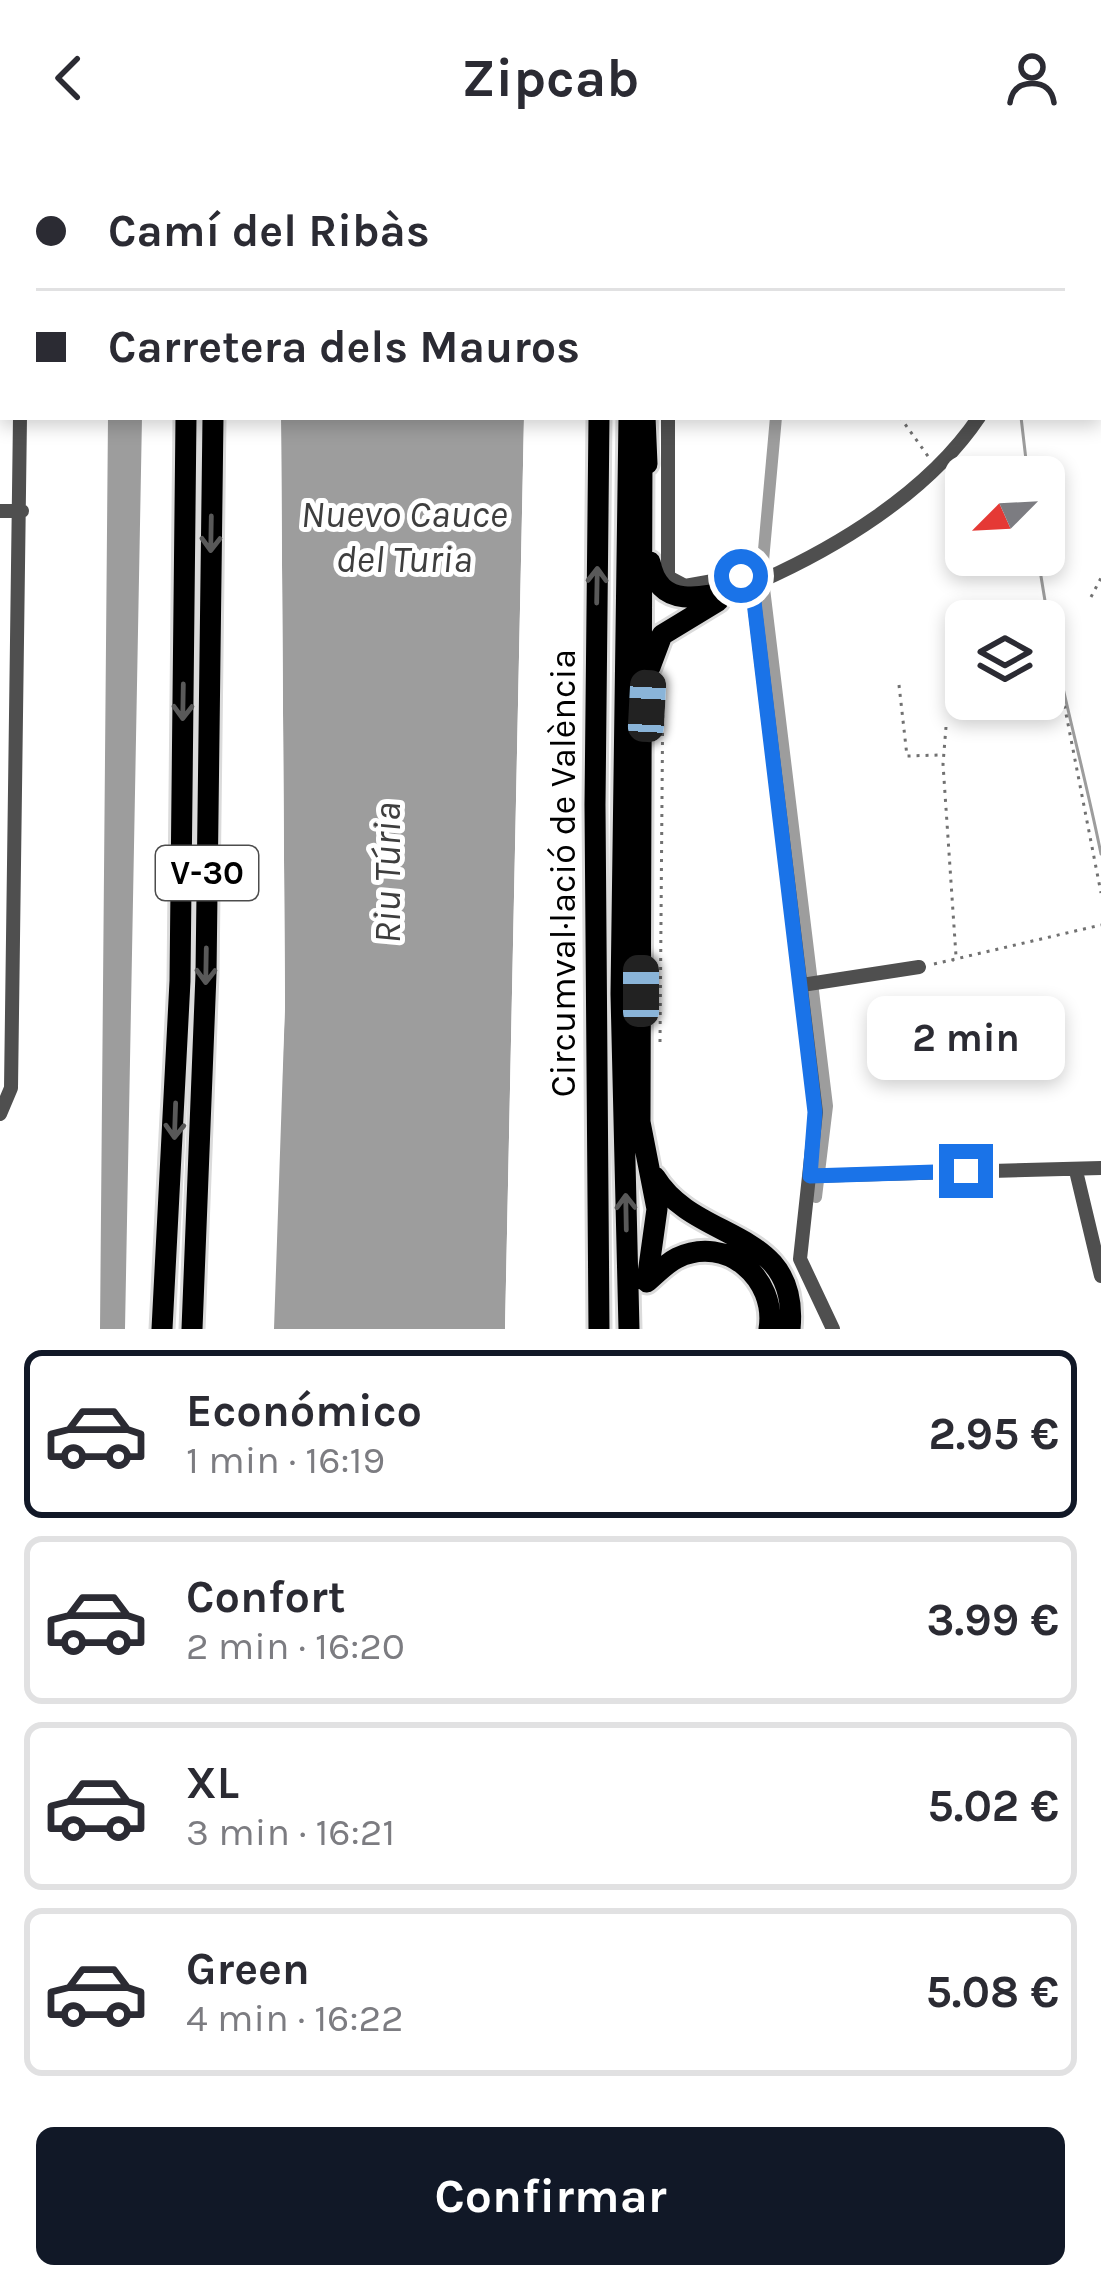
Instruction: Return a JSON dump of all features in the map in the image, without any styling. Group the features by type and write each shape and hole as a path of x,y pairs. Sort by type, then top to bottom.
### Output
{"highway":[{"name":"V-30","path":"162,1329 180,981 186,420"},
{"name":"V-30","path":"192,1329 206,974 213,420"},
{"name":"Circumval·lació de València","path":"599,420 599,1329"},
{"name":"Circumval·lació de València","path":"628,420 621,994 633,1329"},
{"path":"644,420 654,580 670,595 691,599 762,581"},
{"path":"633,1329 647,1281 657,1209 640,1122 644,420"},
{"path":"597,912 622,666 627,524"},
{"path":"642,793 655,646 674,624 762,581"},
{"path":"646,1163 668,1199 691,1216 752,1242 779,1268 792,1308 790,1329"},
{"path":"647,1281 677,1258 708,1250 736,1258 760,1278 772,1311 769,1329"}],"street":[{"path":"0,1114 11,1088 20,420"},
{"path":"668,420 668,577 686,586 741,576 762,581 886,508 938,470 977,420"},
{"path":"0,511 22,511"},
{"path":"762,581 810,984 817,1176 800,1259 833,1329"},
{"path":"810,984 919,967"},
{"path":"817,1176 1101,1168"},
{"path":"1076,1171 1101,1276"}],"path":[{"path":"902,420 938,470"},
{"path":"1091,597 1101,578"},
{"path":"659,1042 664,674"},
{"path":"899,685 907,756 944,754"},
{"path":"1065,708 1101,892"},
{"path":"946,727 956,956 952,961"},
{"path":"919,967 1101,926"}],"water":[{"path":"108,420 142,420 125,1329 100,1329"},
{"name":"Nuevo Cauce del Turia","path":"281,420 524,420 505,1329 271,1329 285,1006"}],"pier":[{"path":"275,420 281,420 285,1006 274,1329 265,1329 279,1006"},
{"path":"524,420 530,420 511,1329 505,1329"}],"waterway":[{"path":"776,420 762,572 827,1106 816,1197"},
{"path":"1021,420 1026,456"},
{"path":"1041,576 1101,854"}],"route":[{"path":"741,576 752,585 802,985 815,1112 810,1176 966,1171"}],"water label":[{"name":"Riu Túria","path":"387,873"}]}
